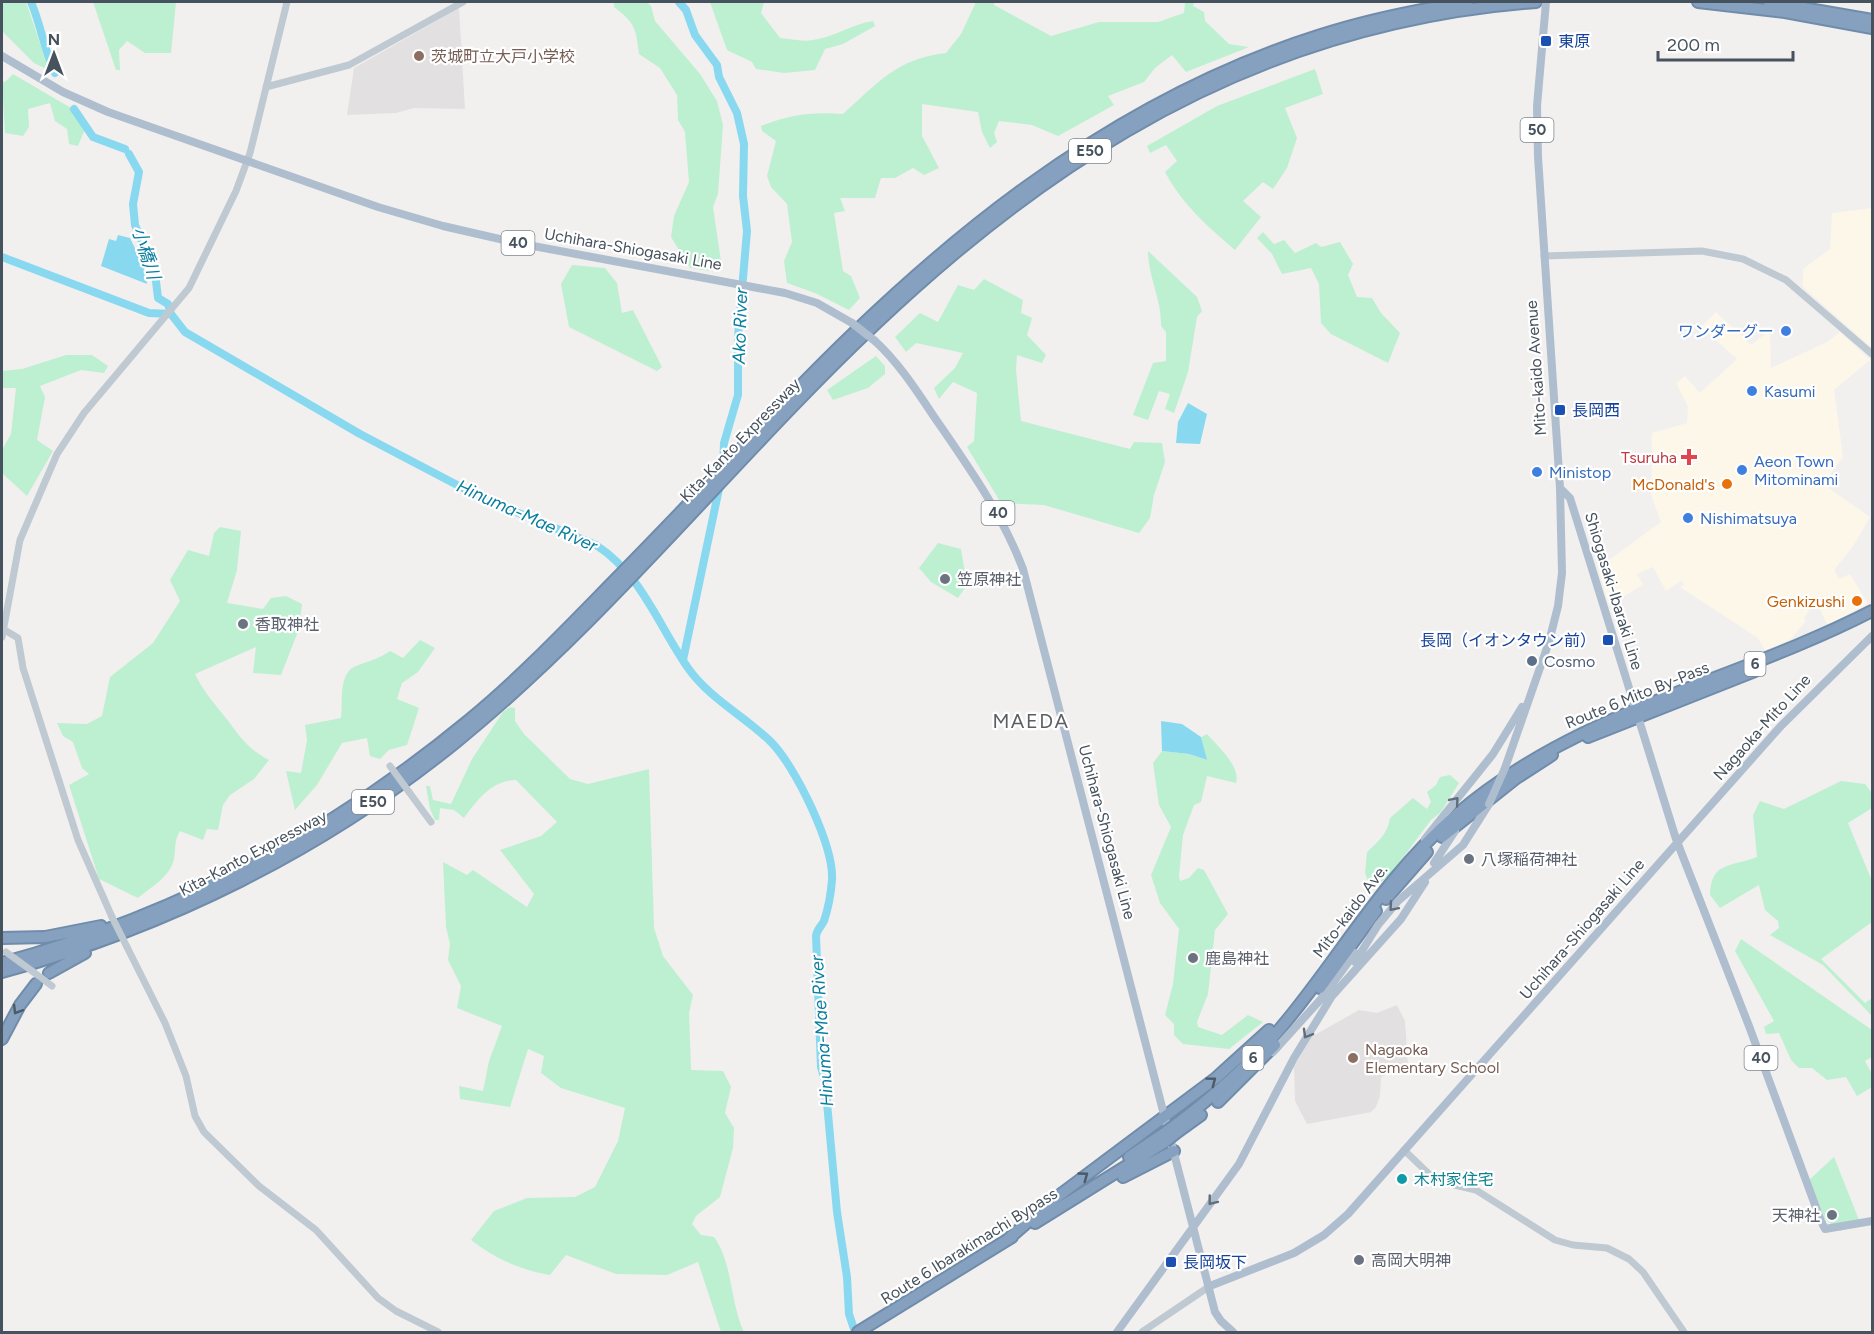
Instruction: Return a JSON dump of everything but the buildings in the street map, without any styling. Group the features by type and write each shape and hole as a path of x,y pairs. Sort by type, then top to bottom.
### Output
{"highway":[{"name":"Kita-Kanto Expressway","path":"734,463 829,358 925,269 978,223 1085,145 1172,95 1280,49 1364,23 1467,2"},
{"name":"Kita-Kanto Expressway","path":"2,972 82,948 192,904 288,856 383,796 456,742 532,669 825,373 939,266 1047,180 1125,130 1214,85 1321,43 1428,16 1538,2"},
{"path":"1698,2 1785,12 1872,27"},
{"path":"1769,2 1872,20"},
{"name":"Route 6 Mito By-Pass","path":"1409,866 1455,815 1515,770 1561,742 1800,646 1872,611"},
{"name":"Route 6 Mito By-Pass","path":"1409,866 1446,833 1524,772 1553,754 1635,713 1802,652 1872,618"},
{"name":"Kita-Kanto Expressway","path":"2,963 88,937 208,888 285,849 360,802 451,735 532,669"},
{"name":"Mito-kaido Ave.","path":"1319,978 1409,866"},
{"name":"Mito-kaido Ave.","path":"1242,1080 1295,1021 1409,866"},
{"path":"4,946 89,929 208,888"},
{"path":"49,974 75,958 192,904"},
{"path":"1007,1240 1053,1200 1249,1051 1319,978"},
{"name":"Route 6 Ibarakimachi Bypass","path":"1175,1130 1234,1077 1282,1026 1319,978"},
{"path":"2,1038 20,1005 36,984"},
{"name":"Route 6 Ibarakimachi Bypass","path":"858,1332 1097,1184 1124,1161 1164,1138 1242,1080"},
{"path":"1007,1240 1174,1151"}],"main road":[{"name":"Mito-kaido Avenue","path":"1538,2 1542,16"},
{"name":"Mito-kaido Avenue","path":"1530,694 1549,642 1558,606 1562,573 1560,488 1537,129 1542,16 1546,2"},
{"name":"Uchihara-Shiogasaki Line","path":"2,56 28,74 84,103 247,162 443,226 517,243 785,293 817,303 852,323 874,341 903,371 986,492 1006,529 1023,569 1164,1115"},
{"name":"Shiogasaki-Ibaraki Line","path":"1560,488 1569,496 1677,843"},
{"path":"1561,517 1568,512 1575,515"},
{"name":"Nagaoka-Mito Line","path":"1677,843 1816,689 1872,636"},
{"path":"1242,1080 1302,1022 1378,925 1413,886 1463,845 1505,768 1530,694"},
{"path":"1409,866 1493,754 1530,694"},
{"path":"1434,863 1447,840 1483,805"},
{"name":"Uchihara-Shiogasaki Line","path":"1210,1286 1271,1264 1313,1243 1348,1214 1677,843"},
{"name":"40","path":"1677,843 1825,1229 1872,1221"},
{"path":"1340,986 1401,919 1425,882"},
{"path":"1117,1332 1239,1164 1303,1042 1378,925"},
{"name":"40","path":"1164,1115 1210,1286"},
{"path":"1210,1286 1218,1317 1233,1332"}],"street":[{"path":"2,637 20,540 49,469 84,413 176,304 201,265 247,162 288,2"},
{"path":"266,87 350,65 463,2"},
{"path":"1544,256 1702,251 1743,259 1786,280 1872,354"},
{"path":"3,629 18,638 23,668 78,840 112,917 165,1023 186,1076 195,1116 204,1132 259,1186 316,1230 385,1304 438,1332"},
{"path":"390,766 432,822"},
{"path":"4,946 52,986"},
{"path":"1404,1150 1429,1174 1446,1183 1476,1190 1555,1240 1566,1244 1607,1248 1629,1259 1643,1272 1684,1332"},
{"path":"1142,1332 1210,1286"}],"shaded area":[{"name":"茨城町立大戸小学校","path":"459,8 465,109 414,108 396,113 347,115 354,68"},
{"path":"1872,208 1872,348 1803,287 1803,269 1830,249 1832,213"},
{"name":"Aeon Town Mitominami","path":"1716,312 1751,345 1770,330 1771,368 1827,342 1840,332 1870,360 1834,390 1843,457 1823,484 1870,517 1854,545 1834,570 1839,579 1850,574 1868,604 1827,625 1819,607 1814,603 1804,618 1806,621 1790,640 1765,650 1758,638 1680,587 1684,585 1682,580 1666,591 1653,567 1637,574 1643,585 1609,605 1598,568 1661,522 1651,495 1652,433 1687,423 1688,407 1676,383 1685,376 1700,393 1737,359 1701,327"},
{"name":"Nagaoka Elementary School","path":"1397,1005 1405,1021 1408,1065 1381,1077 1380,1096 1376,1107 1371,1112 1307,1124 1295,1101 1294,1067 1311,1037 1359,1010 1377,1013"}],"green space":[{"path":"2,2 26,2 49,70 34,63 2,31"},
{"path":"93,2 176,2 171,53 145,53 127,41 119,50 120,70 116,70"},
{"path":"614,2 647,2 651,6 655,21 700,74 717,101 723,125 718,194 713,207 722,268 710,271 690,268 671,237 674,216 689,182 685,132 678,120 677,95 660,68 639,54 633,27 626,17 614,7"},
{"path":"710,2 764,2 761,13 780,38 809,41 873,21 875,26 843,44 825,49 815,70 784,73 756,69 752,62 727,50"},
{"path":"976,2 994,2 994,5 1051,36 1099,22 1158,22 1184,13 1185,2 1194,2 1193,6 1204,12 1205,21 1229,44 1249,47 1186,72 1172,55 1155,68 1144,82 1108,96 1114,105 1058,136 1032,125 999,121 994,133 997,142 990,148 982,132 978,112 922,104 922,136 939,168 924,175 913,168 895,178 881,178 875,198 840,198 845,211 834,213 843,271 851,276 860,298 849,310 815,293 787,283 784,261 792,242 787,204 771,187 767,176 776,141 762,131 761,126 802,115 843,114 878,82 901,66 929,56 946,53 961,34"},
{"path":"1315,69 1323,94 1285,108 1297,138 1287,168 1273,189 1263,182 1243,201 1261,217 1235,250 1196,214 1172,184 1165,172 1177,161 1166,145 1150,153 1147,146 1217,106"},
{"path":"13,74 71,108 85,129 78,146 69,144 67,129 55,121 50,103 28,109 29,127 23,136 5,133 2,81 5,82"},
{"path":"1263,232 1274,244 1284,240 1295,253 1316,243 1321,247 1340,242 1353,264 1348,275 1357,297 1372,298 1381,313 1400,333 1388,363 1331,334 1321,323 1319,284 1311,268 1282,274 1272,254 1257,238"},
{"path":"1148,251 1197,297 1202,311 1197,317 1188,372 1174,413 1165,409 1170,394 1159,391 1148,420 1133,415 1153,363 1166,361 1166,332 1161,326"},
{"path":"572,265 605,268 617,283 622,313 633,310 662,367 657,371 569,327 561,284"},
{"path":"984,279 1023,300 1021,313 1032,318 1027,335 1046,355 1042,363 1017,355 1016,370 1021,421 1130,449 1134,442 1162,443 1165,462 1154,495 1150,518 1139,533 1044,505 1001,503 967,447 974,441 977,393 953,382 939,399 934,388 955,368 963,353 916,343 906,352 895,337 920,313 938,322 958,285 974,290"},
{"path":"66,355 92,355 108,366 104,373 81,370 40,386 45,397 37,440 53,451 27,496 2,473 2,450 11,434 16,388 2,388 2,371 22,369"},
{"path":"876,356 885,366 885,374 868,388 833,400 827,390"},
{"path":"220,527 241,531 237,570 227,603 263,609 271,598 286,596 302,604 299,629 281,675 253,673 256,647 195,674 208,696 244,741 254,751 269,760 254,779 230,795 223,805 218,830 207,829 203,840 180,831 169,871 138,898 99,879 69,785 89,774 82,768 73,742 63,736 57,723 87,724 102,716 110,677 153,643 180,601 170,580 188,550 209,556 214,533"},
{"path":"938,543 961,549 967,585 958,598 931,582 919,568"},
{"path":"420,640 435,648 418,672 402,683 397,699 419,708 407,745 389,750 380,759 370,756 367,738 342,743 317,785 295,810 286,771 301,773 307,740 305,725 341,718 344,681 350,670 390,651 403,658"},
{"path":"510,707 515,708 515,721 524,734 570,779 588,784 649,769 654,928 663,956 693,995 689,1013 691,1070 723,1071 731,1087 725,1113 734,1128 733,1148 720,1197 696,1216 692,1224 701,1235 714,1237 720,1247 725,1259 739,1321 744,1332 721,1332 698,1262 667,1275 616,1274 566,1255 550,1275 509,1263 471,1240 494,1211 527,1198 575,1197 595,1187 618,1141 625,1108 561,1088 541,1073 544,1056 528,1049 510,1107 460,1099 459,1086 483,1091 489,1061 502,1026 457,1008 461,986 448,960 450,944 446,927 443,862 467,875 473,870 527,907 534,894 500,850 541,836 557,822 516,780 492,787 464,818 454,810 440,808 439,820 435,820 430,809 426,786 430,786 433,800 451,804 472,759 503,712"},
{"path":"1207,734 1232,763 1237,777 1236,783 1207,776 1201,802 1194,805 1183,835 1179,876 1180,881 1189,878 1198,868 1204,870 1228,914 1215,930 1208,994 1197,1022 1198,1027 1222,1035 1248,1015 1263,1022 1229,1049 1183,1044 1174,1035 1174,1024 1165,1015 1173,984 1179,929 1160,903 1151,875 1171,827 1159,805 1153,763 1162,751 1189,754 1206,760 1201,737"},
{"path":"1450,775 1459,783 1441,812 1431,820 1393,871 1375,888 1370,886 1365,873 1367,852 1385,833 1390,818 1413,798 1427,809 1431,802 1427,792 1436,785 1440,777"},
{"path":"1841,781 1865,784 1872,793 1872,808 1848,823 1872,881 1872,922 1821,959 1865,1003 1872,998 1872,1016 1823,965 1770,935 1779,928 1778,921 1765,910 1759,885 1720,908 1710,895 1711,884 1718,871 1757,857 1753,815 1760,801 1784,809"},
{"path":"1741,939 1872,1030 1872,1057 1865,1061 1872,1074 1872,1087 1857,1096 1846,1077 1827,1080 1812,1068 1799,1068 1791,1060 1779,1033 1766,1034 1764,1027 1774,1021 1735,951"},
{"path":"1834,1157 1859,1220 1840,1231 1825,1219 1809,1180"}],"water":[{"path":"118,235 130,238 144,267 147,284 101,266 109,239 116,241"},
{"path":"1188,403 1207,414 1200,444 1176,443 1178,422"},
{"path":"1161,721 1182,724 1201,737 1207,760 1189,754 1162,751"}],"waterway":[{"name":"小橋川","path":"31,2 55,73"},
{"name":"Ako River","path":"679,2 686,10 695,35 717,65 719,77 737,113 744,144 743,196 747,231 738,337 738,395 724,443 723,468"},
{"name":"小橋川","path":"74,109 93,137 125,149"},
{"name":"小橋川","path":"129,154 139,172 133,204 135,225 155,273 158,298 168,304 171,314"},
{"name":"Hinuma-Mae River","path":"2,257 149,313 171,314 185,332 360,434 480,497 596,545 626,571 696,679 716,698 760,732 780,752 811,807 827,847 831,865 832,880 828,906 824,921 816,936 821,1067 825,1081 837,1212 847,1277 849,1314 855,1332"},
{"name":"Ako River","path":"683,660 720,484"}],"place":[{"name":"東原","path":"1546,41"},
{"name":"茨城町立大戸小学校","path":"419,56"},
{"name":"ワンダーグー","path":"1786,331"},
{"name":"Kasumi","path":"1752,391"},
{"name":"長岡西","path":"1560,410"},
{"name":"Tsuruha","path":"1689,457"},
{"name":"Aeon Town Mitominami","path":"1742,470"},
{"name":"Ministop","path":"1537,472"},
{"name":"McDonald's","path":"1727,484"},
{"name":"Nishimatsuya","path":"1688,518"},
{"name":"笠原神社","path":"945,579"},
{"name":"Genkizushi","path":"1857,601"},
{"name":"香取神社","path":"243,624"},
{"name":"長岡（イオンタウン前）","path":"1608,640"},
{"name":"Cosmo","path":"1532,661"},
{"name":"八塚稲荷神社","path":"1469,859"},
{"name":"鹿島神社","path":"1193,958"},
{"name":"Nagaoka Elementary School","path":"1353,1058"},
{"name":"木村家住宅","path":"1402,1179"},
{"name":"天神社","path":"1832,1215"},
{"name":"高岡大明神","path":"1359,1260"},
{"name":"長岡坂下","path":"1171,1262"}],"district":[{"name":"MAEDA","path":"1031,721"}]}
